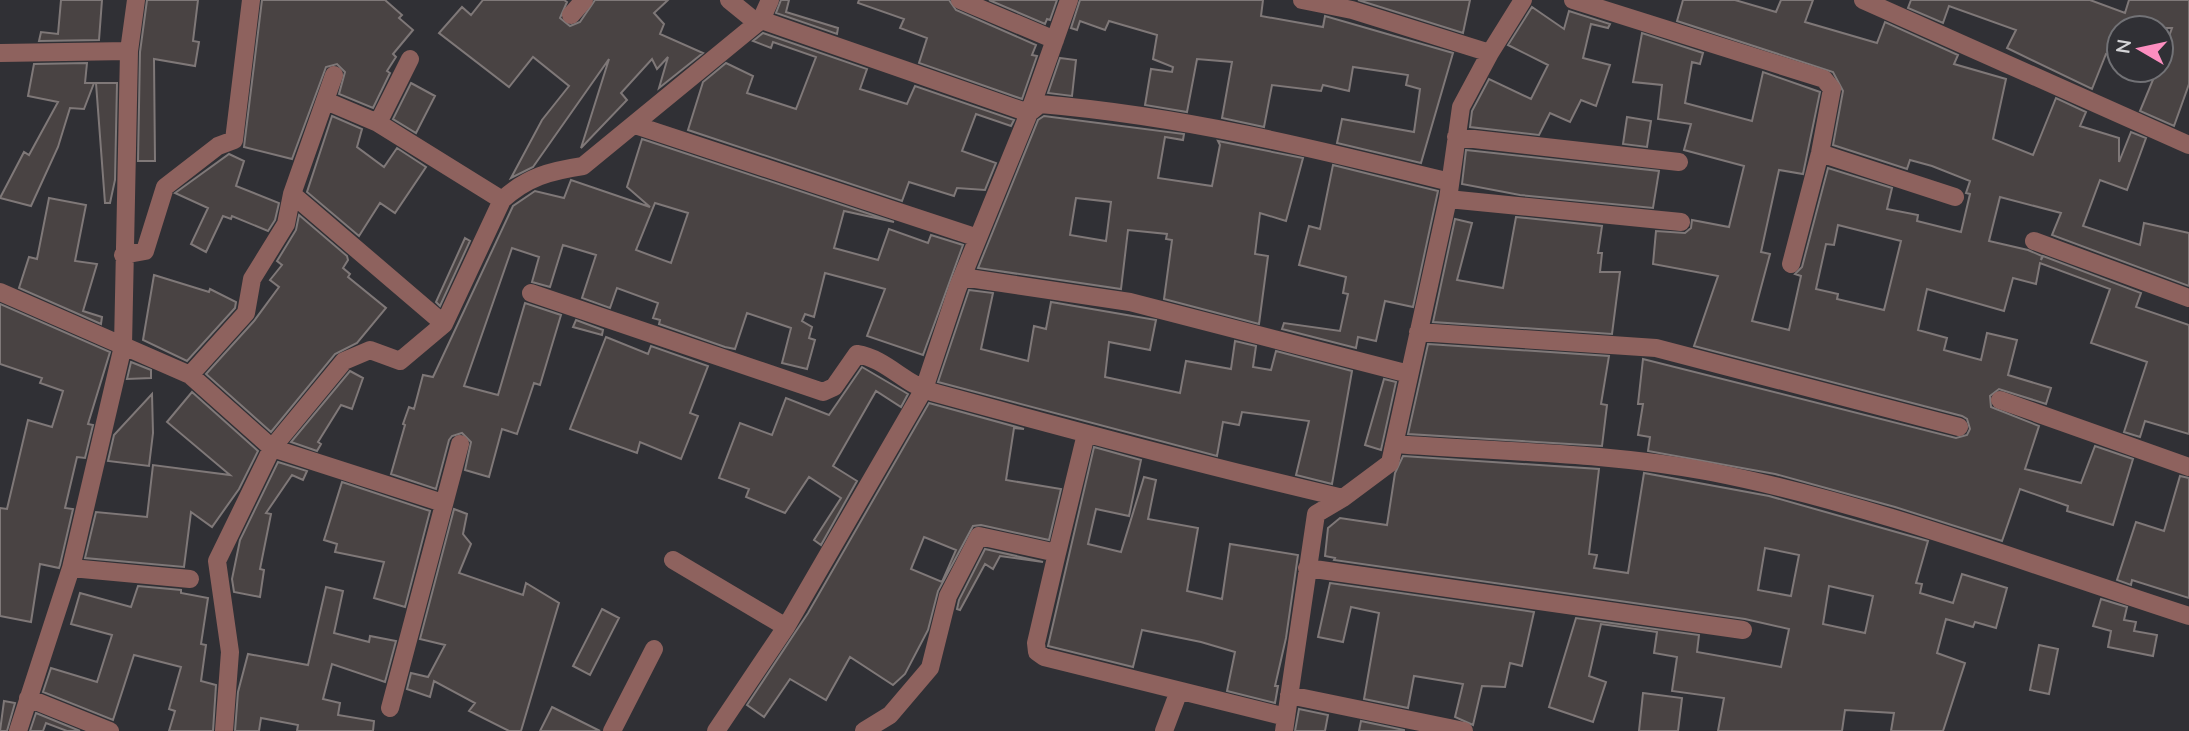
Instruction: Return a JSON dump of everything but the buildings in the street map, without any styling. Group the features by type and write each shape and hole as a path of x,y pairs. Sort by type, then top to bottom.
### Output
{"street":[{"path":"18,731 71,568 123,346 129,51 136,0"},
{"path":"123,255 145,251 165,187 218,146 234,140 251,0"},
{"path":"571,15 584,0"},
{"path":"729,0 758,21 1030,113"},
{"path":"224,731 230,652 217,561 272,448 344,361 370,350 400,361 444,324 502,200 518,186 547,171 583,166 758,21 769,0"},
{"path":"716,731 786,626 924,389 962,277 1030,113 1069,0"},
{"path":"1302,0 1352,10 1490,53"},
{"path":"1086,434 1036,643 1037,652 1044,657 1178,691 1285,724 1316,513 1343,498 1390,463 1449,191 1461,107 1523,0"},
{"path":"1573,0 1824,79 1832,89 1820,153 1791,264"},
{"path":"1863,0 2189,145"},
{"path":"968,2 1055,40"},
{"path":"0,53 129,51"},
{"path":"378,123 410,59"},
{"path":"190,375 246,313 252,279 286,224 292,194 334,75"},
{"path":"326,101 378,123 502,200"},
{"path":"1030,113 1040,104 1124,111 1256,134 1449,191 1681,222"},
{"path":"635,125 978,238"},
{"path":"1456,137 1679,162"},
{"path":"1820,153 1955,197"},
{"path":"292,194 444,324"},
{"path":"2034,241 2189,298"},
{"path":"962,277 1130,302 1409,374"},
{"path":"0,292 190,375 272,448 443,503"},
{"path":"531,293 823,392 834,387 857,354 874,357 924,389 1186,462 1343,498"},
{"path":"1418,332 1656,348 1959,427"},
{"path":"2000,400 2189,467"},
{"path":"390,708 460,444"},
{"path":"1394,444 1658,463 1713,473 1852,506 2189,616"},
{"path":"864,731 890,715 930,668 948,596 979,536 1057,553"},
{"path":"673,560 786,626"},
{"path":"71,568 190,579"},
{"path":"1307,568 1742,630"},
{"path":"612,731 654,649"},
{"path":"1164,731 1178,691"},
{"path":"1289,695 1464,731"},
{"path":"28,698 110,731"}]}
